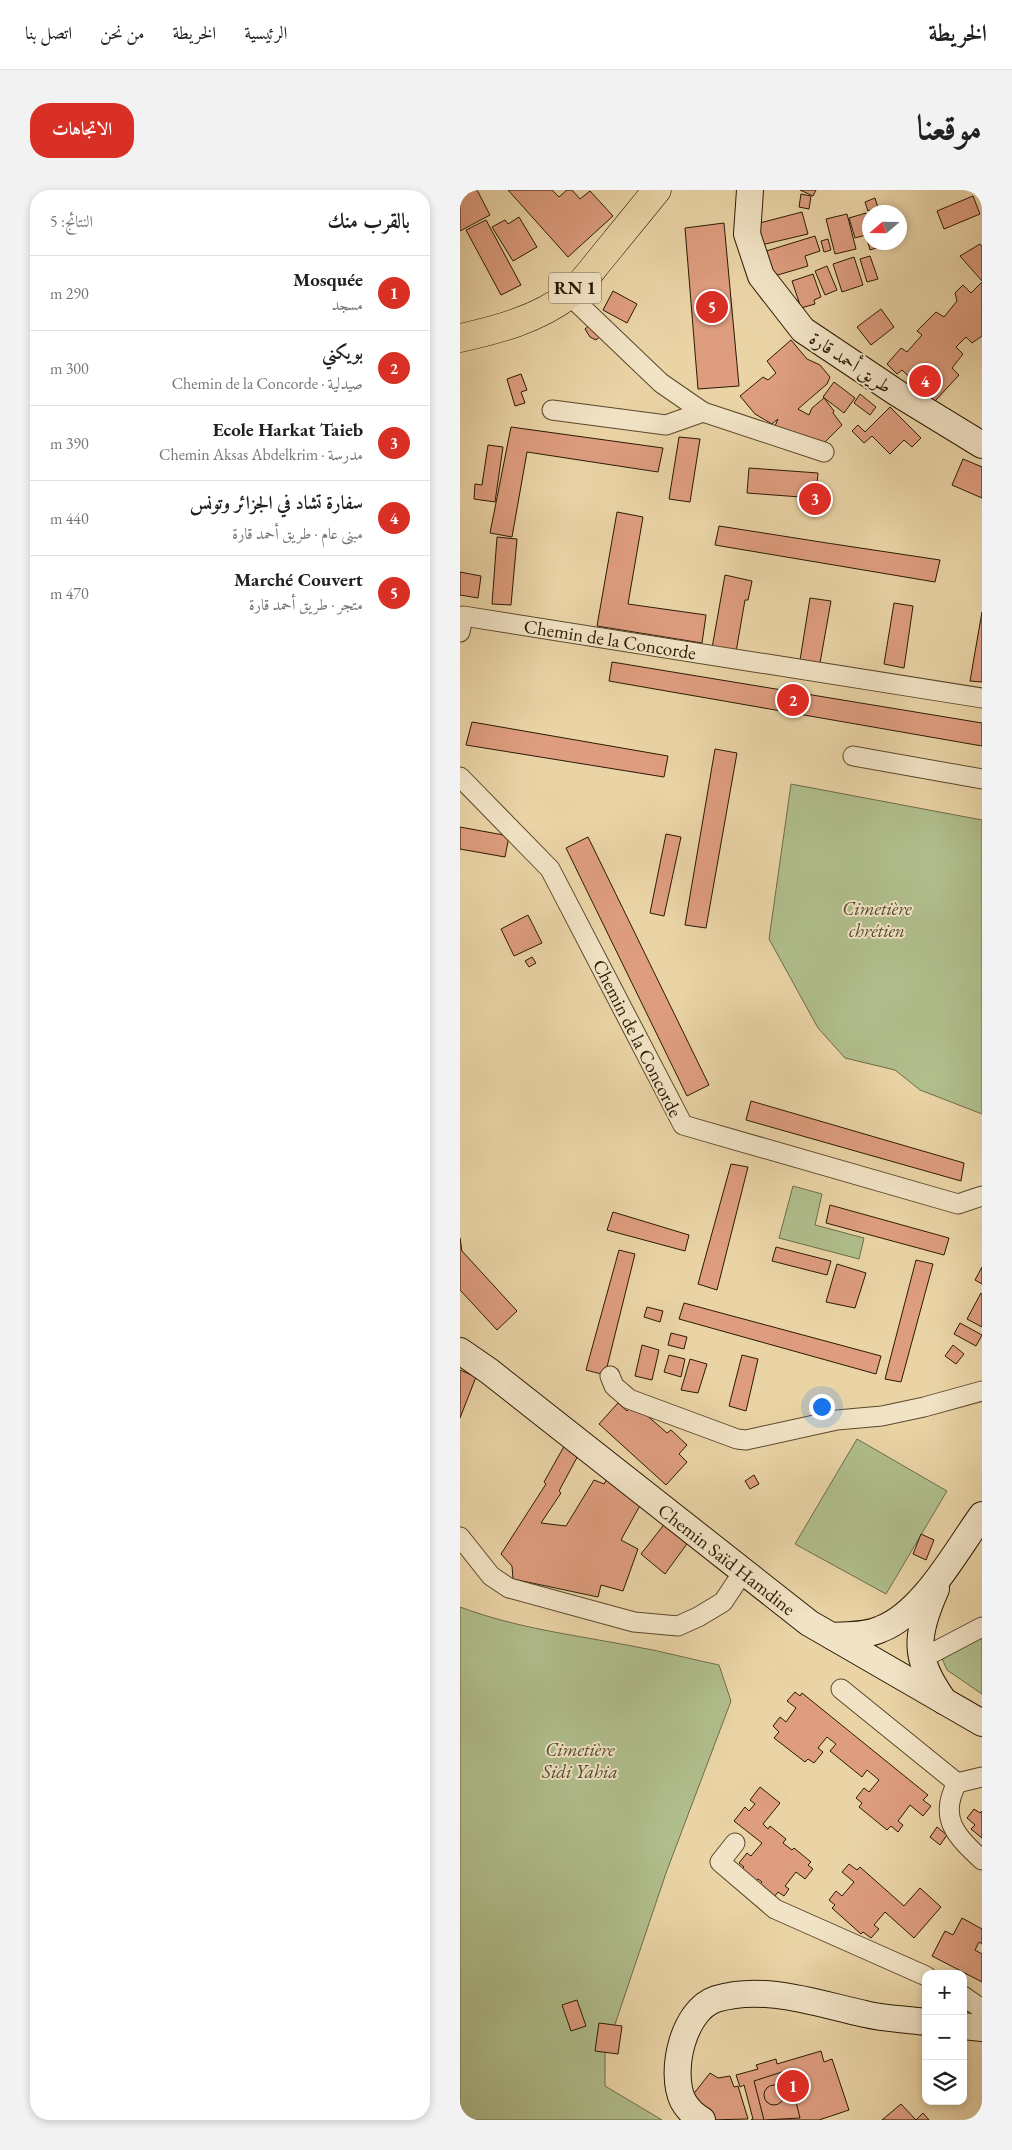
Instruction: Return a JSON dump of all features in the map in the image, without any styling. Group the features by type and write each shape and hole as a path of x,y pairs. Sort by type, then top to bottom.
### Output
{"main road":[{"name":"RN 1","path":"460,338 488,332 521,321 540,313 569,295 587,276 657,190"}],"street":[{"name":"طريق أحمد قارة","path":"750,190 747,234 761,276 803,330 896,393 982,445"},
{"path":"569,295 661,383 703,412 824,452"},
{"path":"552,410 666,425 703,412"},
{"name":"Chemin de la Concorde","path":"460,632 463,616 982,698"},
{"path":"853,756 982,779"},
{"name":"Chemin de la Concorde","path":"460,777 550,869 682,1124 958,1204 982,1196"},
{"path":"460,1342 480,1358 489,1370"},
{"path":"460,1351 489,1370"},
{"name":"Chemin Saïd Hamdine","path":"489,1370 809,1623 982,1723"},
{"path":"610,1376 614,1386 629,1398 736,1439 746,1440 837,1420 882,1416 982,1391"},
{"path":"885,1668 889,1637 910,1626 922,1598 982,1515"},
{"path":"460,1537 491,1576 509,1588 634,1622 678,1626 698,1617 723,1602 743,1572"},
{"path":"832,1636 910,1626"},
{"path":"910,1626 930,1681 946,1703"},
{"path":"921,1659 982,1628"},
{"path":"841,1689 957,1783"},
{"path":"982,1777 957,1783 949,1798 949,1821 963,1843 982,1860"},
{"path":"734,1843 720,1862 775,1909 922,1974"},
{"path":"702,2120 684,2102 676,2066 679,2050 694,2018 700,2009 713,2000 746,1993 772,1995 868,2015 922,2022"},
{"path":"967,1999 982,2009"},
{"path":"967,2026 982,2028"}],"green space":[{"name":"Cimetière chrétien","path":"791,784 982,820 982,1114 920,1090 895,1070 845,1058 818,1028 769,939"},
{"path":"793,1186 822,1194 815,1225 864,1238 859,1259 779,1238"},
{"path":"857,1439 947,1491 886,1594 795,1544"},
{"name":"Cimetière Sidi Yahia","path":"460,1607 524,1626 643,1648 719,1665 731,1701 666,1873 605,2054 605,2086 662,2120 460,2120"},
{"path":"982,1634 982,1694 947,1670 941,1656"}],"building":[{"path":"460,190 477,190 490,215 460,231"},
{"path":"508,190 552,190 559,197 567,190 572,190 580,199 590,191 613,216 568,257"},
{"path":"800,190 816,190 813,196"},
{"path":"801,194 811,196 809,209 799,207"},
{"path":"973,196 980,214 944,229 937,211"},
{"path":"875,198 877,205 866,205 865,202"},
{"path":"802,212 808,234 757,246 752,225"},
{"path":"847,214 856,249 835,254 826,219"},
{"path":"862,214 862,236 855,238 849,218"},
{"path":"519,217 537,247 513,261 492,227 505,220 508,224"},
{"path":"486,220 521,285 501,295 466,230"},
{"path":"724,223 739,386 698,389 685,228"},
{"path":"815,236 820,251 805,256 808,266 771,277 763,252"},
{"path":"828,239 831,250 824,252 821,241"},
{"path":"980,244 982,247 982,281 960,256"},
{"path":"870,256 878,279 867,282 860,259"},
{"path":"854,257 863,285 842,292 833,264"},
{"path":"827,266 837,290 825,295 815,271"},
{"path":"813,274 821,297 814,300 815,304 801,308 792,281"},
{"path":"982,282 982,336 972,343 966,337 956,347 963,354 952,368 959,375 935,401 902,370 897,374 887,364 901,348 907,352 922,335 917,331 936,312 944,317 957,301 955,293 963,285 971,293"},
{"path":"613,291 637,304 627,323 603,310"},
{"path":"881,309 894,327 871,345 857,327"},
{"path":"592,323 603,334 596,340 590,337 585,329"},
{"path":"791,340 807,359 820,365 830,377 827,384 798,409 809,415 812,408 824,398 834,411 833,413 842,425 820,447 775,426 778,419 772,424 755,414 740,396 763,377 768,380 776,373 767,361"},
{"path":"521,374 527,390 521,392 525,403 515,406 507,379"},
{"path":"834,382 855,398 844,413 823,397"},
{"path":"860,394 876,407 870,415 854,403"},
{"path":"890,407 921,438 912,447 904,440 890,454 872,436 864,443 852,431 858,425 865,432"},
{"path":"511,427 663,448 658,472 527,452 512,537 490,533"},
{"path":"679,437 700,439 690,502 669,499"},
{"path":"488,445 503,447 495,502 474,499 475,484 482,485"},
{"path":"963,459 982,467 982,498 952,485"},
{"path":"749,468 818,473 816,495 827,496 827,499 747,493"},
{"path":"617,512 643,517 628,604 706,615 702,643 597,626"},
{"path":"719,526 940,560 935,582 715,545"},
{"path":"497,537 517,539 511,605 492,604"},
{"path":"460,572 481,576 478,598 460,595"},
{"path":"725,575 752,581 748,600 745,600 736,652 712,648"},
{"path":"810,598 831,601 820,663 800,660"},
{"path":"894,603 913,606 904,668 884,664"},
{"path":"982,612 982,682 970,681"},
{"path":"612,662 982,723 982,746 609,681"},
{"path":"472,722 668,756 664,777 466,745"},
{"path":"715,749 737,753 706,928 685,925"},
{"path":"460,827 509,836 505,857 460,849"},
{"path":"666,834 681,837 664,916 650,913"},
{"path":"588,837 709,1085 687,1096 566,848"},
{"path":"528,915 542,943 514,956 501,929"},
{"path":"532,957 536,963 529,967 525,961"},
{"path":"751,1101 964,1163 961,1181 746,1120"},
{"path":"731,1164 748,1167 717,1290 698,1284"},
{"path":"830,1205 949,1238 944,1255 826,1223"},
{"path":"613,1212 689,1235 685,1251 607,1230"},
{"path":"460,1238 462,1251 517,1311 497,1330 460,1290"},
{"path":"776,1247 831,1261 827,1275 772,1261"},
{"path":"619,1250 635,1254 605,1375 586,1370"},
{"path":"916,1260 933,1264 901,1382 885,1379"},
{"path":"837,1264 866,1273 855,1308 826,1302"},
{"path":"982,1267 982,1284 975,1280"},
{"path":"982,1294 982,1327 967,1319"},
{"path":"684,1303 881,1356 876,1374 679,1319"},
{"path":"647,1307 663,1311 660,1322 644,1317"},
{"path":"960,1323 982,1335 976,1346 954,1334"},
{"path":"671,1333 687,1337 684,1349 668,1345"},
{"path":"642,1345 659,1350 652,1380 635,1376"},
{"path":"953,1345 964,1354 956,1364 945,1356"},
{"path":"669,1355 685,1359 681,1377 664,1372"},
{"path":"742,1355 758,1359 746,1411 729,1406"},
{"path":"690,1359 707,1364 698,1393 681,1390"},
{"path":"460,1370 476,1377 460,1418"},
{"path":"618,1403 627,1411 634,1404 667,1433 671,1430 687,1445 679,1454 687,1462 666,1485 599,1424"},
{"path":"567,1441 581,1450 559,1491 561,1493 541,1523 566,1526 594,1480 604,1484 607,1479 643,1500 621,1540 638,1549 623,1591 601,1585 598,1597 513,1579 512,1566 501,1554 546,1484 544,1482"},
{"path":"754,1475 759,1484 750,1489 745,1481"},
{"path":"666,1522 689,1541 665,1574 641,1554"},
{"path":"921,1534 934,1540 926,1560 913,1554"},
{"path":"795,1692 800,1696 802,1693 928,1795 923,1800 931,1806 923,1816 910,1805 898,1821 903,1825 898,1832 891,1826 887,1830 859,1807 862,1803 856,1798 864,1788 869,1792 879,1780 867,1770 862,1777 830,1751 836,1744 827,1737 818,1748 823,1752 814,1763 808,1759 805,1762 774,1738 779,1732 773,1726 780,1717 786,1722 796,1708 787,1701"},
{"path":"760,1787 780,1803 763,1824 768,1829 770,1826 786,1839 783,1843 792,1850 794,1848 811,1862 808,1865 813,1869 805,1879 796,1872 785,1886 789,1889 784,1896 778,1892 774,1897 759,1885 762,1882 758,1879 756,1882 741,1870 744,1867 739,1863 747,1853 751,1856 762,1843 734,1821 745,1807 749,1811 755,1804 750,1800"},
{"path":"974,1809 980,1813 982,1811 982,1838 971,1829 975,1825 967,1818"},
{"path":"937,1827 947,1835 940,1845 930,1837"},
{"path":"849,1864 857,1870 860,1867 904,1906 920,1888 941,1907 914,1938 885,1912 874,1925 879,1929 871,1938 863,1932 861,1934 832,1908 835,1905 829,1900 836,1891 842,1896 854,1882 842,1872"},
{"path":"962,1918 982,1929 982,1944 979,1942 975,1950 982,1954 982,1982 967,1974 967,1970 959,1970 932,1956 945,1931 953,1935"},
{"path":"577,2000 586,2026 571,2031 562,2005"},
{"path":"599,2023 622,2026 618,2054 595,2051"},
{"path":"821,2051 824,2062 832,2059 849,2110 819,2120 751,2120 753,2119 744,2085 740,2087 736,2075 758,2069 756,2065 776,2059 777,2064"},
{"path":"788,2070 800,2118 764,2120 754,2081"},
{"path":"710,2073 718,2078 730,2076 734,2087 738,2086 748,2119 708,2120 688,2101"},
{"path":"774,2085 781,2088 784,2095 781,2102 774,2105 767,2102 764,2095 767,2088"},
{"path":"901,2104 916,2120 882,2120"},
{"path":"923,2113 929,2120 916,2120"}],"place":[{"name":"Marché Couvert","path":"712,307"},
{"name":"سفارة تشاد في الجزائر وتونس","path":"925,381"},
{"name":"Ecole Harkat Taieb","path":"815,499"},
{"name":"بويكني","path":"793,700"},
{"name":"Mosquée","path":"793,2086"}]}
